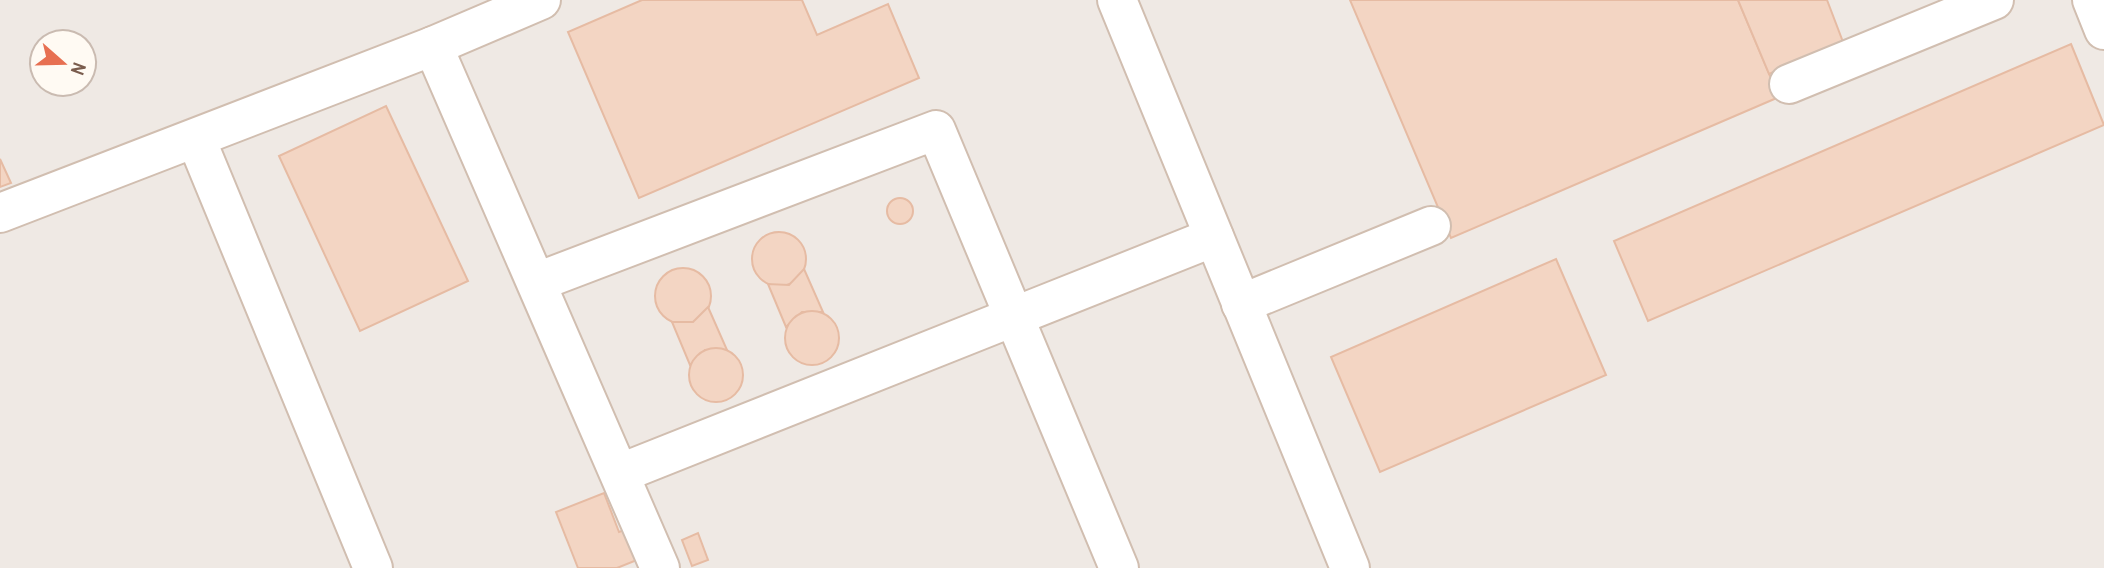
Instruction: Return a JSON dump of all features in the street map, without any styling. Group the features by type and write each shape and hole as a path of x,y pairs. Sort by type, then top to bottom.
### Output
{"lane":[{"path":"0,213 433,46 541,0"},
{"path":"1117,0 1350,568"},
{"path":"1789,84 1994,0"},
{"path":"2092,0 2104,30"},
{"path":"433,46 621,473 660,568"},
{"path":"537,282 936,130 1119,568"},
{"path":"196,139 373,568"},
{"path":"1241,304 1431,226"},
{"path":"621,473 1214,237"}],"shaded area":[{"path":"0,0 2104,0 2104,568 0,568"}],"building":[{"path":"642,0 802,0 817,35 888,4 919,78 639,198 568,32"},
{"path":"1350,0 1738,0 1779,97 1451,238"},
{"path":"1738,0 1827,0 1843,42 1769,74"},
{"path":"2071,44 2104,125 1648,321 1614,241"},
{"path":"386,106 468,281 360,331 279,156"},
{"path":"0,159 11,183 0,187"},
{"path":"900,198 909,202 913,211 909,220 900,224 891,220 887,211 891,202"},
{"path":"784,232 794,236 802,244 806,259 802,274 794,282 774,286 764,282 756,274 752,254 756,244 764,236"},
{"path":"1556,259 1606,375 1380,472 1331,357"},
{"path":"683,268 698,273 706,281 711,296 706,311 698,319 683,324 668,319 660,311 655,296 660,281 668,273"},
{"path":"804,269 823,312 802,312 786,327 768,284 789,285"},
{"path":"708,307 727,350 705,350 690,365 672,322 693,322"},
{"path":"817,311 827,315 835,323 839,338 835,353 827,361 807,365 797,361 789,353 785,333 789,323 797,315"},
{"path":"721,348 731,352 739,360 743,375 739,390 731,398 711,402 701,398 693,390 689,370 693,360 701,352"},
{"path":"604,493 619,532 630,528 642,558 617,568 578,568 556,512"},
{"path":"698,533 708,560 692,566 682,540"}]}
